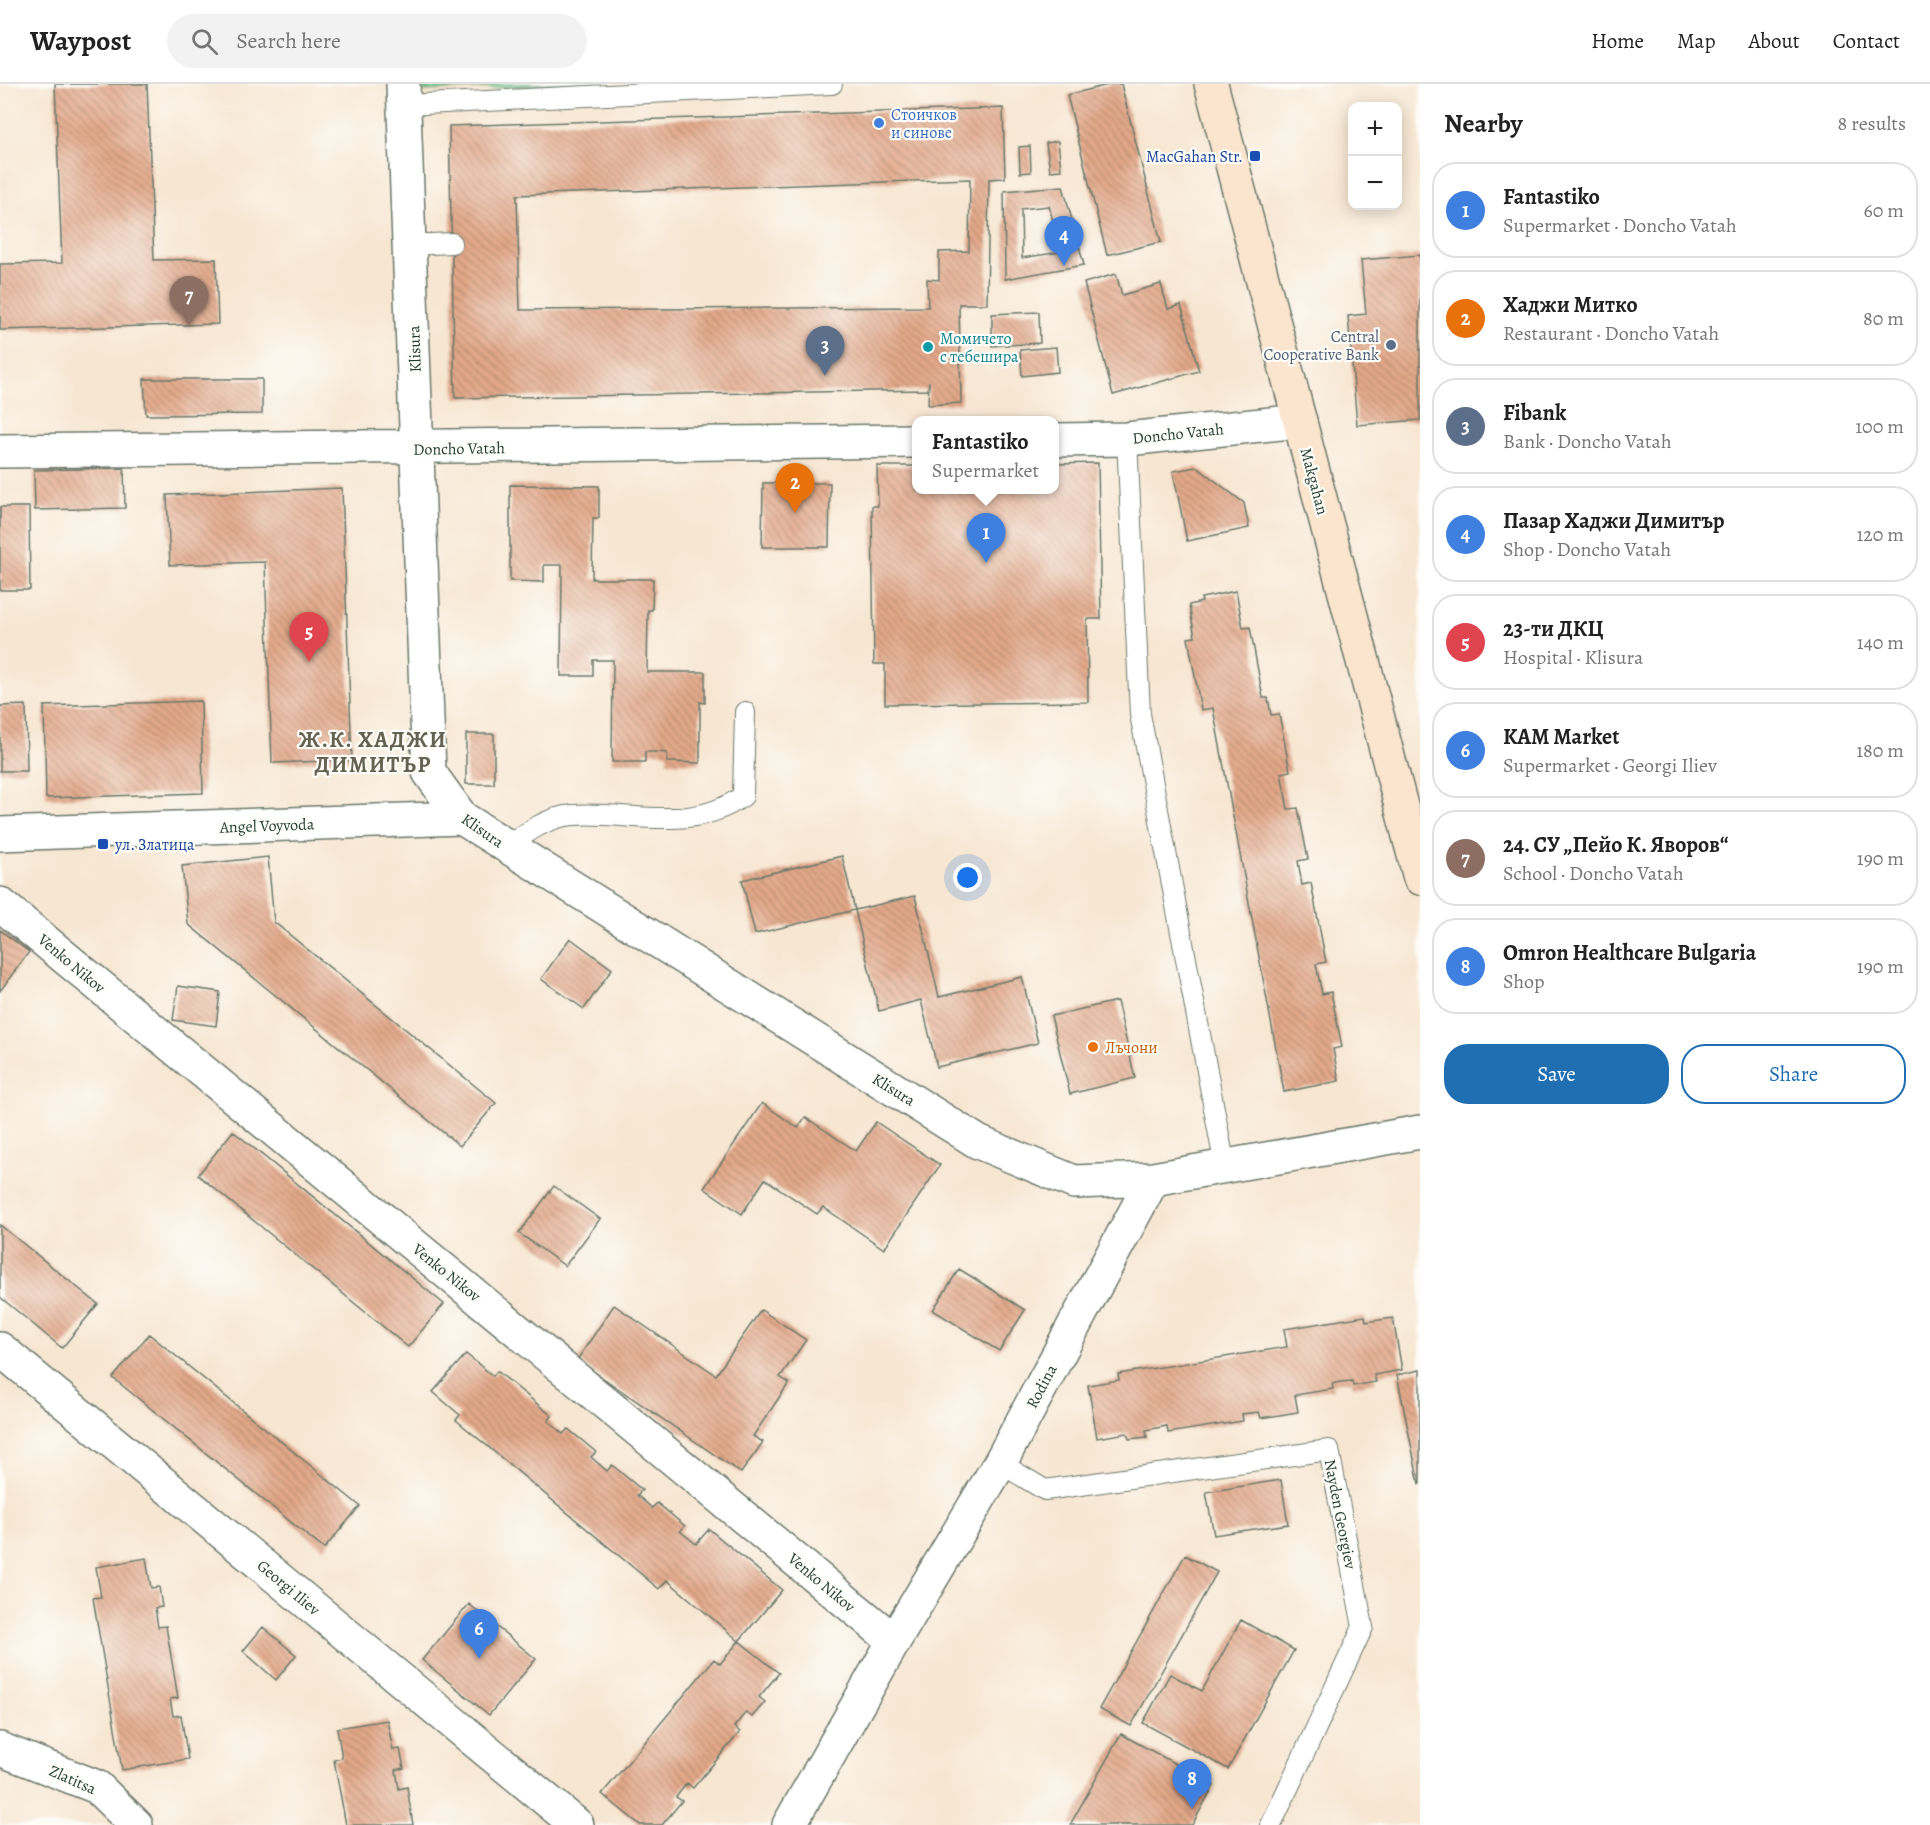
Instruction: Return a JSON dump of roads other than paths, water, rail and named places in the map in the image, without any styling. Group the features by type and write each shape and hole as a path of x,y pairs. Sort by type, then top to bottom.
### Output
{"street":[{"name":"Makgahan","path":"1211,84 1420,878"},
{"name":"Klisura","path":"404,95 429,772 462,818 978,1142 1074,1182 1153,1179"},
{"name":"Doncho Vatah","path":"1059,440 1127,439 1300,421"},
{"name":"Doncho Vatah","path":"0,451 912,441"},
{"name":"Angel Voyvoda","path":"0,834 462,818"},
{"name":"Venko Nikov","path":"0,904 894,1641"},
{"path":"1153,1179 1420,1132"},
{"name":"Rodina","path":"789,1825 1000,1462 1153,1179"},
{"name":"Georgi Iliev","path":"0,1349 577,1825"},
{"name":"Zlatitsa","path":"0,1749 97,1787 136,1825"}],"lane":[{"path":"404,95 832,84"},
{"path":"410,245 452,243"},
{"path":"1127,439 1140,714 1225,1167"},
{"path":"507,847 532,828 572,815 670,820 700,816 727,808 743,796 746,712"},
{"name":"Nayden Georgiev","path":"1000,1462 1045,1490 1329,1450 1363,1627 1271,1825"}],"place":[{"name":"Стоичков и синове","path":"879,123"},
{"name":"MacGahan Str.","path":"1255,156"},
{"name":"Пазар Хаджи Димитър","path":"1064,266"},
{"name":"24. СУ „Пейо К. Яворов“","path":"189,326"},
{"name":"Central Cooperative Bank","path":"1391,345"},
{"name":"Момичето с тебешира","path":"928,347"},
{"name":"Fibank","path":"825,376"},
{"name":"Хаджи Митко","path":"795,513"},
{"name":"Fantastiko","path":"986,563"},
{"name":"23-ти ДКЦ","path":"309,662"},
{"name":"ул. Златица","path":"103,844"},
{"name":"Лъчони","path":"1093,1047"},
{"name":"KAM Market","path":"479,1659"},
{"name":"Omron Healthcare Bulgaria","path":"1192,1809"}],"district":[{"name":"Ж.К. ХАДЖИ ДИМИТЪР","path":"373,752"}]}
